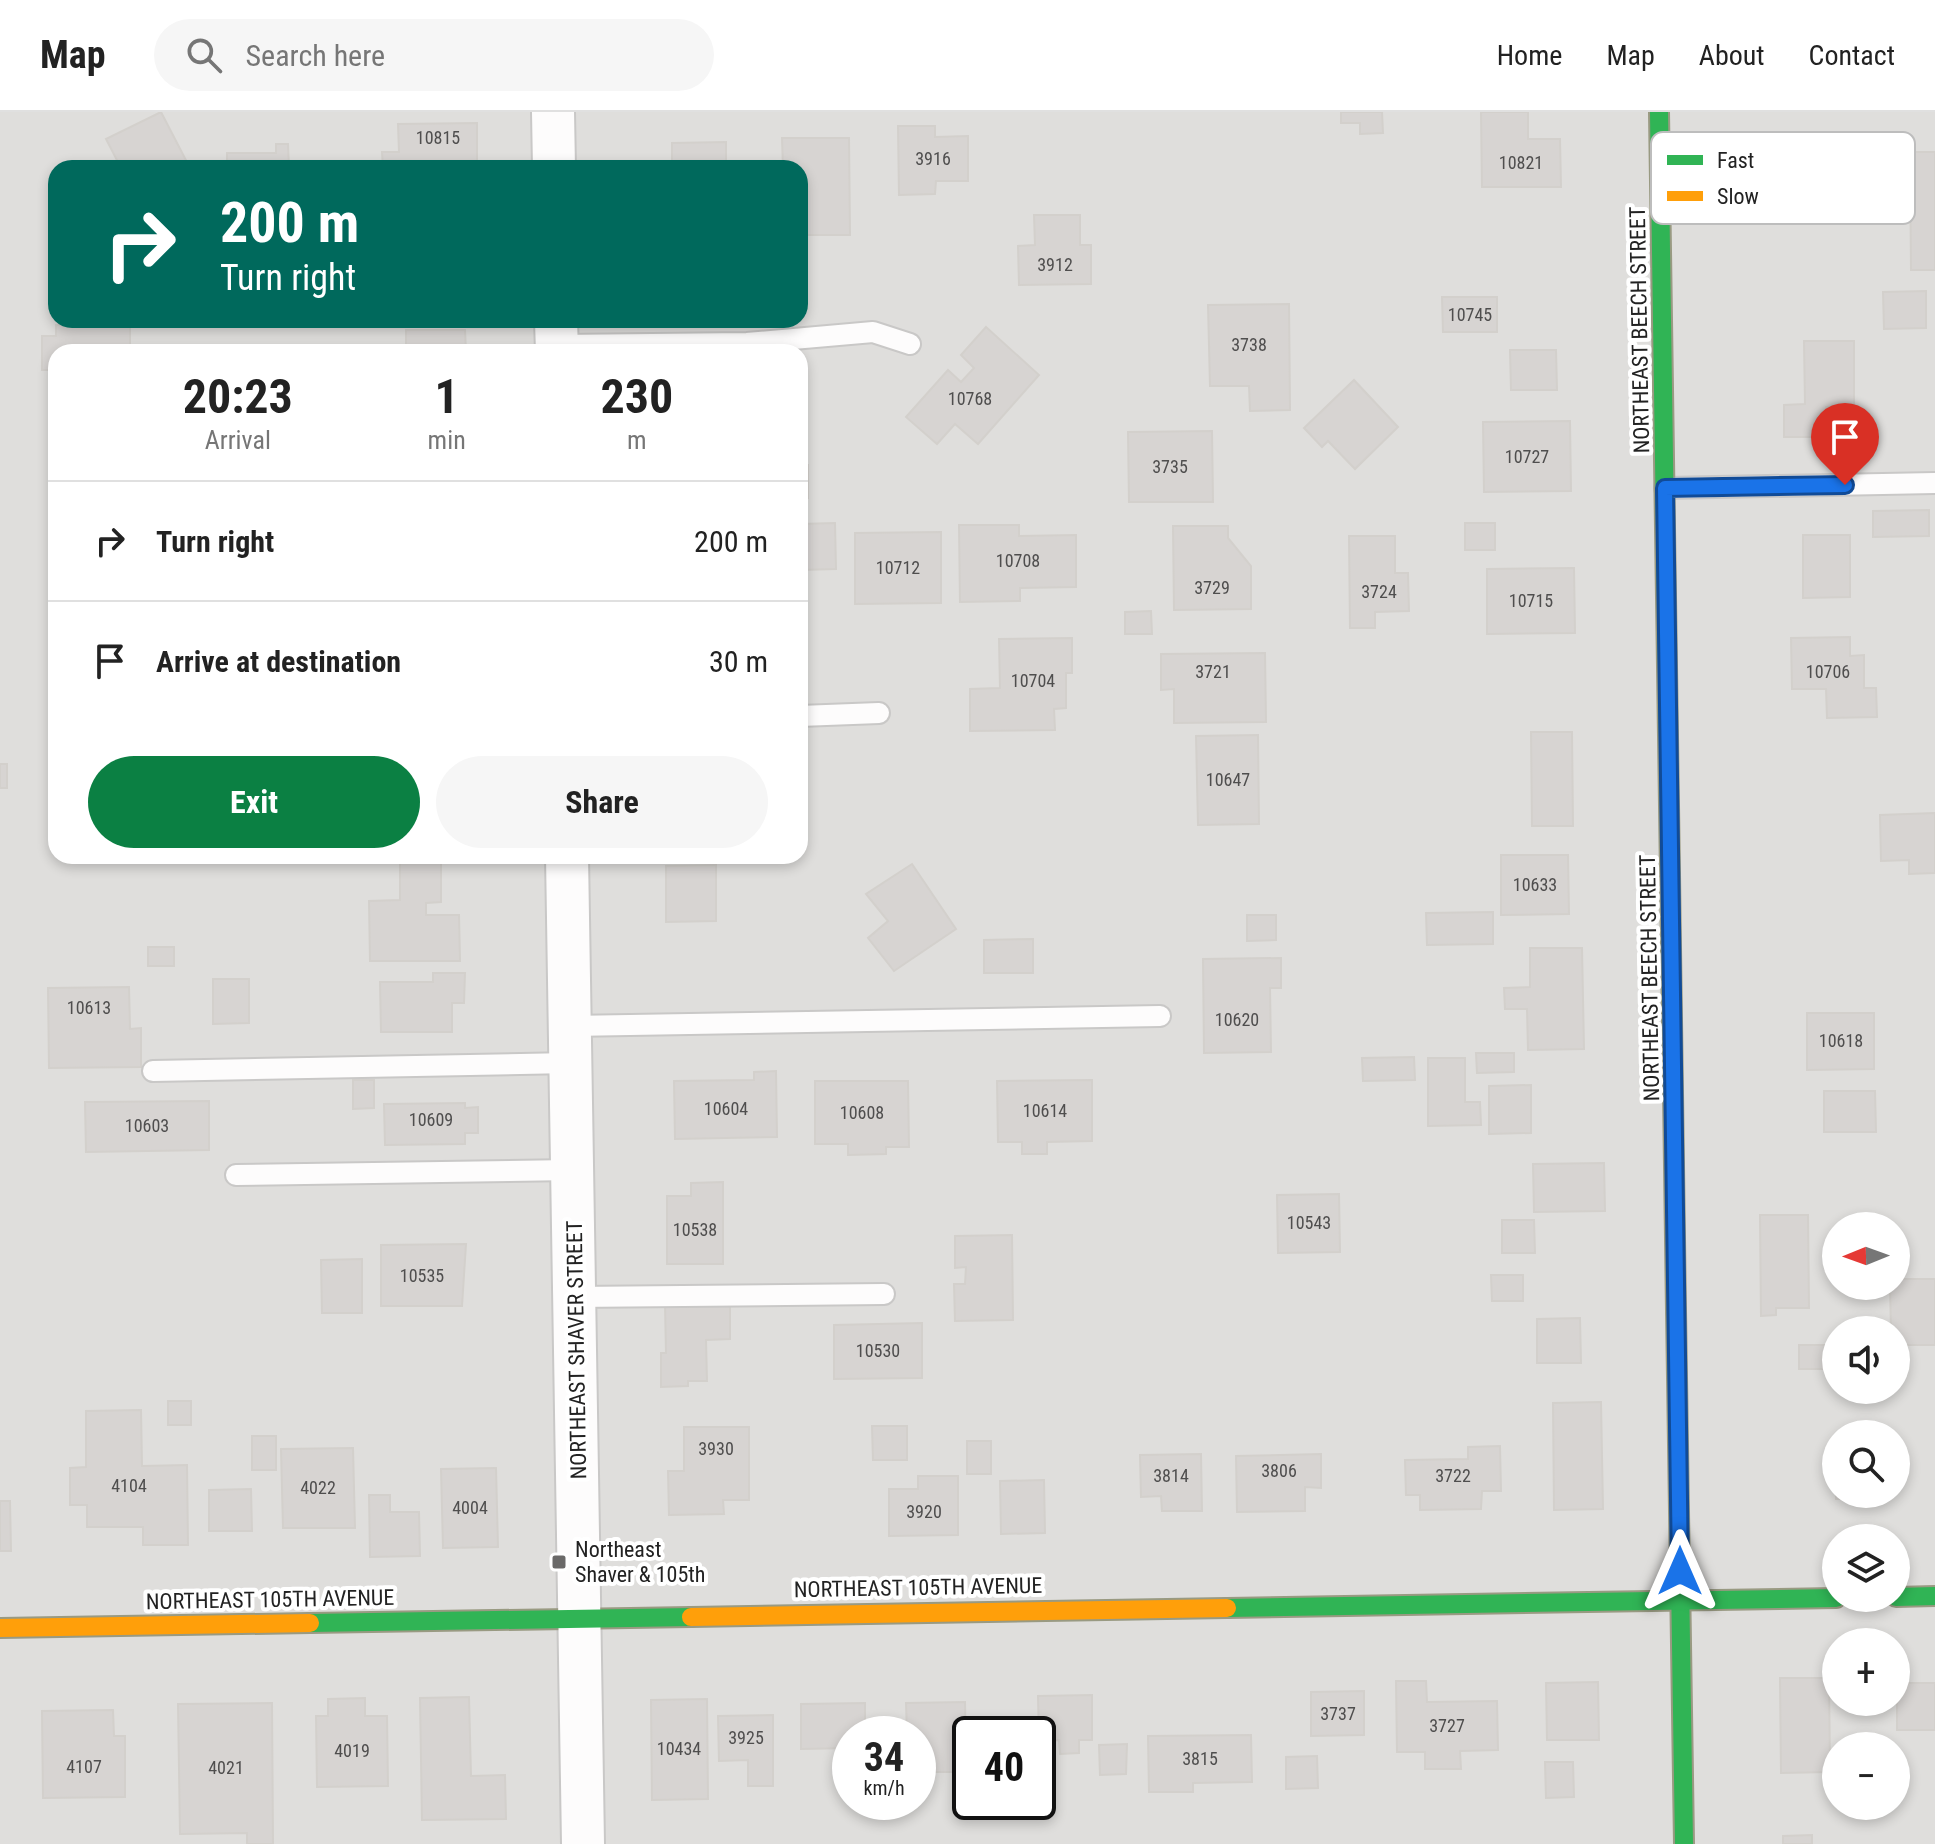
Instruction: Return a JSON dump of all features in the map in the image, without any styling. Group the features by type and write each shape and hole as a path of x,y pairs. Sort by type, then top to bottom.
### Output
{"street":[{"path":"553,112 554,160"},
{"name":"NORTHEAST BEECH STREET","path":"1659,112 1659,132"},
{"name":"NORTHEAST BEECH STREET","path":"1661,224 1684,1844"},
{"name":"NORTHEAST SHAVER STREET","path":"567,864 583,1844"},
{"path":"1910,1597 1935,1596"},
{"name":"NORTHEAST 105TH AVENUE","path":"0,1628 1822,1598"}],"lane":[{"path":"556,339 747,343 873,332 910,344"},
{"path":"1665,488 1935,483"},
{"path":"808,716 879,713"},
{"path":"153,1071 570,1044 1160,1016"},
{"path":"236,1175 572,1170"},
{"path":"574,1297 884,1294"}],"shaded area":[{"path":"0,112 1935,112 1935,1844 0,1844"}],"building":[{"path":"161,112 186,160 117,160 106,139"},
{"path":"1341,112 1382,112 1383,133 1360,134 1360,123 1341,123"},
{"path":"1481,112 1528,112 1528,139 1560,139 1561,187 1482,187"},
{"path":"477,123 477,160 382,160 382,152 399,152 398,124"},
{"path":"898,126 935,126 935,137 968,136 968,181 936,181 935,194 899,195"},
{"path":"782,138 849,138 850,235 808,235 808,160 783,160"},
{"path":"726,142 726,160 672,160 672,143"},
{"path":"276,144 288,144 289,160 227,160 227,153 276,153"},
{"path":"1915,152 1935,152 1935,270 1911,270 1911,224 1915,224"},
{"path":"1034,215 1080,215 1080,245 1091,245 1091,284 1019,285 1018,246 1035,245"},
{"path":"1926,291 1926,328 1884,329 1883,292"},
{"path":"1442,297 1497,297 1497,332 1443,332"},
{"path":"1289,304 1290,410 1250,411 1249,386 1210,386 1208,305"},
{"path":"986,327 1039,375 978,444 955,424 937,444 906,417 948,370 961,382 974,368 961,355"},
{"path":"56,328 130,328 130,344 48,344 48,370 42,370 42,336 56,336"},
{"path":"406,330 465,330 466,344 406,344"},
{"path":"1804,341 1854,341 1854,406 1826,407 1827,437 1784,437 1784,405 1805,404"},
{"path":"1510,350 1556,350 1557,390 1511,390"},
{"path":"1354,380 1398,427 1355,469 1328,441 1322,447 1304,428"},
{"path":"1570,421 1571,491 1484,492 1483,422"},
{"path":"1212,431 1213,502 1129,502 1128,432"},
{"path":"1929,510 1929,536 1873,537 1873,511"},
{"path":"835,523 836,569 808,570 808,524"},
{"path":"1465,523 1495,523 1495,550 1465,550"},
{"path":"959,525 1019,525 1019,536 1076,535 1076,587 1020,588 1020,601 960,602"},
{"path":"1173,526 1228,526 1228,538 1251,566 1251,609 1174,610"},
{"path":"941,532 941,603 855,604 855,533"},
{"path":"1803,535 1850,535 1850,597 1803,598"},
{"path":"1349,536 1395,536 1395,573 1408,573 1409,611 1375,612 1375,628 1350,628"},
{"path":"1574,568 1575,633 1487,634 1487,569"},
{"path":"1151,611 1152,634 1125,634 1125,612"},
{"path":"1850,637 1850,656 1864,655 1864,688 1876,688 1877,717 1827,718 1826,689 1792,689 1791,638"},
{"path":"1072,638 1072,673 1066,673 1066,708 1054,709 1055,730 970,731 970,689 1000,688 999,639"},
{"path":"1265,653 1266,722 1174,723 1174,689 1161,690 1161,654"},
{"path":"1531,732 1572,732 1573,826 1532,826"},
{"path":"1258,735 1259,824 1198,825 1196,736"},
{"path":"0,764 7,764 7,788 0,788"},
{"path":"1935,813 1935,873 1909,874 1909,860 1881,861 1880,815"},
{"path":"1501,855 1568,855 1569,914 1501,915"},
{"path":"400,864 441,864 441,902 426,903 426,915 459,915 460,961 370,961 369,901 400,900"},
{"path":"912,864 956,929 894,971 868,938 888,921 866,894"},
{"path":"716,865 716,921 666,922 666,866"},
{"path":"1493,912 1493,944 1427,945 1426,913"},
{"path":"1247,915 1276,915 1276,940 1247,941"},
{"path":"1033,939 1033,973 984,973 984,940"},
{"path":"148,947 174,947 174,966 148,966"},
{"path":"1530,948 1582,948 1584,1049 1528,1050 1527,1009 1505,1009 1504,988 1530,987"},
{"path":"1281,958 1281,988 1270,988 1271,1052 1204,1053 1203,959"},
{"path":"433,973 465,973 464,1003 452,1003 452,1032 381,1032 380,982 433,982"},
{"path":"213,979 249,979 249,1023 213,1024"},
{"path":"129,987 130,1029 141,1028 141,1067 49,1068 48,988"},
{"path":"1807,1013 1874,1013 1874,1069 1807,1070"},
{"path":"1476,1053 1514,1053 1514,1072 1477,1073"},
{"path":"1414,1057 1415,1080 1363,1081 1362,1058"},
{"path":"1428,1058 1465,1058 1465,1102 1480,1102 1481,1125 1428,1126"},
{"path":"776,1071 777,1137 675,1139 674,1081 754,1080 754,1072"},
{"path":"353,1080 374,1080 374,1108 353,1109"},
{"path":"1092,1080 1092,1141 1047,1142 1047,1154 1022,1154 1022,1142 998,1142 997,1081"},
{"path":"815,1081 908,1081 909,1147 886,1147 886,1154 848,1155 848,1144 815,1144"},
{"path":"1531,1085 1531,1133 1489,1134 1489,1086"},
{"path":"1824,1091 1875,1091 1876,1132 1824,1132"},
{"path":"209,1101 209,1150 86,1152 85,1102"},
{"path":"465,1103 465,1108 478,1107 478,1133 465,1133 465,1144 385,1145 384,1104"},
{"path":"1604,1163 1605,1211 1534,1212 1533,1164"},
{"path":"723,1182 723,1264 667,1264 667,1196 691,1196 691,1183"},
{"path":"1339,1194 1340,1252 1278,1253 1277,1195"},
{"path":"1760,1215 1808,1215 1809,1308 1776,1308 1776,1315 1761,1316"},
{"path":"1502,1220 1534,1220 1535,1253 1502,1253"},
{"path":"1012,1235 1013,1320 955,1321 954,1284 965,1284 966,1267 955,1268 955,1236"},
{"path":"466,1244 462,1306 381,1306 381,1245"},
{"path":"362,1259 362,1313 322,1313 321,1260"},
{"path":"1491,1275 1523,1275 1523,1301 1492,1301"},
{"path":"1910,1279 1935,1279 1935,1345 1910,1345 1910,1316 1891,1316 1890,1300 1910,1300"},
{"path":"730,1303 730,1339 706,1340 707,1381 688,1381 688,1386 661,1387 661,1353 666,1353 665,1304"},
{"path":"1580,1318 1581,1363 1537,1363 1537,1319"},
{"path":"922,1323 922,1378 834,1379 834,1325"},
{"path":"1799,1345 1822,1345 1822,1369 1799,1369"},
{"path":"168,1401 191,1401 191,1425 168,1425"},
{"path":"1601,1402 1603,1509 1554,1510 1553,1403"},
{"path":"141,1410 142,1466 187,1465 188,1545 143,1545 143,1527 87,1527 87,1505 70,1505 70,1468 86,1467 86,1411"},
{"path":"872,1426 907,1426 907,1460 873,1460"},
{"path":"684,1427 749,1427 749,1500 723,1500 724,1514 669,1515 668,1471 684,1471"},
{"path":"252,1436 276,1436 276,1470 252,1470"},
{"path":"967,1441 991,1441 991,1474 967,1474"},
{"path":"1500,1446 1501,1491 1482,1491 1481,1509 1420,1510 1420,1495 1406,1495 1405,1460 1468,1459 1468,1447"},
{"path":"353,1448 355,1528 283,1528 281,1449"},
{"path":"1201,1454 1202,1511 1162,1511 1161,1496 1141,1497 1140,1455"},
{"path":"1321,1454 1321,1488 1305,1487 1305,1511 1237,1512 1236,1456"},
{"path":"496,1468 498,1547 443,1548 441,1469"},
{"path":"918,1476 958,1476 958,1535 889,1536 889,1489 918,1489"},
{"path":"1044,1480 1045,1533 1001,1534 1000,1481"},
{"path":"251,1489 252,1531 209,1531 209,1490"},
{"path":"369,1495 390,1495 390,1512 419,1512 420,1556 370,1557"},
{"path":"0,1501 10,1501 11,1551 0,1551"},
{"path":"1780,1678 1822,1678 1822,1716 1829,1716 1830,1732 1822,1732 1822,1772 1781,1773"},
{"path":"1396,1681 1426,1681 1427,1702 1497,1701 1498,1750 1460,1751 1461,1769 1425,1769 1425,1752 1397,1752"},
{"path":"1598,1682 1599,1740 1547,1740 1546,1683"},
{"path":"1910,1683 1935,1683 1935,1730 1897,1730 1897,1716 1910,1716"},
{"path":"1364,1691 1364,1735 1311,1736 1311,1692"},
{"path":"1092,1695 1092,1740 1079,1740 1079,1753 1060,1754 1059,1740 1056,1740 1056,1716 1038,1716 1038,1696"},
{"path":"469,1697 471,1776 505,1775 506,1819 422,1820 420,1698"},
{"path":"365,1698 365,1716 387,1716 388,1786 317,1787 316,1716 328,1716 328,1699"},
{"path":"707,1699 708,1799 652,1800 651,1700"},
{"path":"965,1702 965,1716 952,1716 952,1772 936,1772 936,1716 906,1716 906,1703"},
{"path":"272,1703 273,1844 247,1844 247,1833 180,1834 178,1704"},
{"path":"865,1703 865,1716 832,1716 832,1748 801,1749 801,1704"},
{"path":"113,1710 114,1736 125,1736 125,1797 43,1798 42,1711"},
{"path":"773,1715 773,1786 748,1786 748,1760 719,1761 718,1716"},
{"path":"1251,1735 1252,1782 1193,1783 1193,1792 1149,1792 1148,1736"},
{"path":"1127,1744 1126,1774 1100,1775 1099,1745"},
{"path":"1317,1756 1318,1788 1286,1789 1286,1757"},
{"path":"1545,1762 1573,1762 1574,1797 1546,1798"},
{"path":"1812,1835 1812,1844 1783,1844 1783,1836"}],"traffic: fast":[{"path":"1659,112 1659,132"},
{"path":"1661,224 1670,875"},
{"path":"1676,1311 1684,1844"},
{"path":"1910,1597 1935,1596"},
{"path":"1227,1608 1822,1598"},
{"path":"310,1623 691,1617"}],"traffic: slow":[{"path":"1670,875 1676,1311"},
{"path":"691,1617 1227,1608"},
{"path":"0,1628 310,1623"}],"place":[{"name":"Northeast Shaver & 105th","path":"559,1562"}],"route":[{"path":"1680,1571 1665,488 1845,485"}]}
